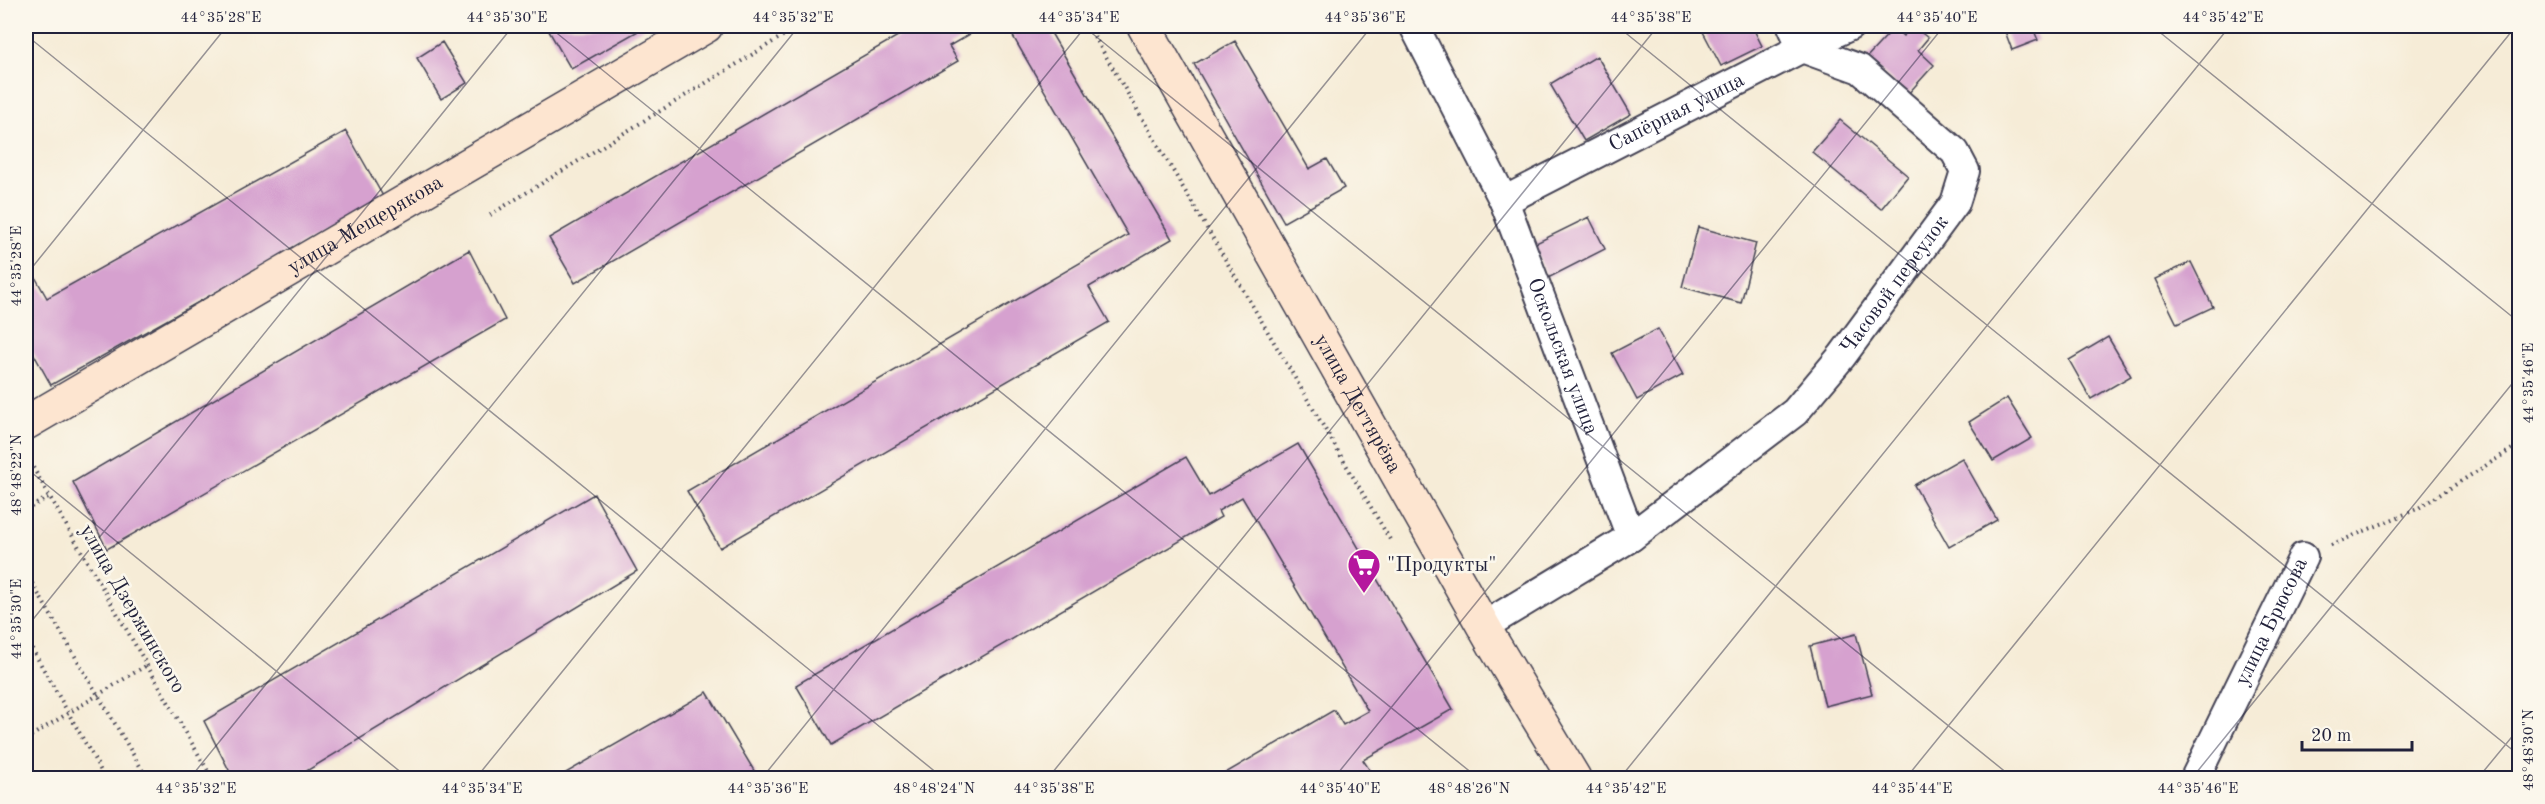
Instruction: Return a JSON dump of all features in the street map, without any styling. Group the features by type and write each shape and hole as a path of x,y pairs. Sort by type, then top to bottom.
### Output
{"street":[{"name":"улица Мещерякова","path":"26,423 706,26"},
{"name":"улица Дегтярёва","path":"1144,26 1484,626 1574,778"},
{"name":"Оскольская улица","path":"1414,26 1504,201 1631,537"},
{"name":"Сапёрная улица","path":"1504,201 1797,37 1850,26"},
{"name":"Часовой переулок","path":"1631,537 1795,412 1842,356 1955,203 1965,171 1954,152 1860,69 1797,37"},
{"path":"1484,626 1631,537"},
{"name":"улица Брюсова","path":"2195,778 2303,557"}],"path":[{"path":"490,215 799,26"},
{"path":"1088,26 1398,552"},
{"name":"улица Брюсова","path":"2303,557 2417,509 2520,444"},
{"name":"улица Дзержинского","path":"26,453 212,778"},
{"path":"26,510 50,496"},
{"path":"26,573 147,778"},
{"path":"26,638 105,778"},
{"path":"26,739 147,665"}],"building":[{"path":"546,26 647,26 571,69"},
{"path":"915,26 984,26 949,46 958,61 575,283 549,238"},
{"path":"1007,26 1047,26 1172,239 1089,287 1109,322 720,548 687,491 1128,235"},
{"path":"1700,26 1752,26 1762,46 1721,66"},
{"path":"1913,26 1928,38 1918,50 1934,65 1907,95 1866,58 1894,28 1903,36"},
{"path":"2003,26 2032,26 2038,40 2012,50"},
{"path":"1235,41 1309,169 1327,159 1344,188 1284,222 1194,64"},
{"path":"442,42 467,83 441,99 417,58"},
{"path":"1597,56 1631,114 1584,141 1550,84"},
{"path":"1840,120 1908,176 1881,209 1812,152"},
{"path":"346,131 384,198 51,385 26,340 26,261 47,298"},
{"path":"1589,217 1605,249 1548,278 1532,245"},
{"path":"1698,227 1756,243 1741,303 1682,287"},
{"path":"469,250 505,320 107,549 73,482"},
{"path":"2191,262 2213,307 2177,324 2155,279"},
{"path":"1658,329 1683,375 1637,400 1612,353"},
{"path":"2108,337 2131,376 2091,399 2069,360"},
{"path":"2007,398 2032,438 1993,461 1969,422"},
{"path":"1298,444 1453,709 1363,760 1371,772 1360,778 1217,778 1334,710 1343,725 1368,711 1242,497 1218,511 1221,517 831,745 796,685 1186,457 1209,496"},
{"path":"1962,458 1997,520 1949,547 1914,485"},
{"path":"594,494 637,571 295,778 233,778 204,721"},
{"path":"1856,634 1872,694 1825,706 1810,646"},
{"path":"707,692 756,774 748,778 557,778"}],"place":[{"name":"\"Продукты\"","path":"1364,594"}]}
